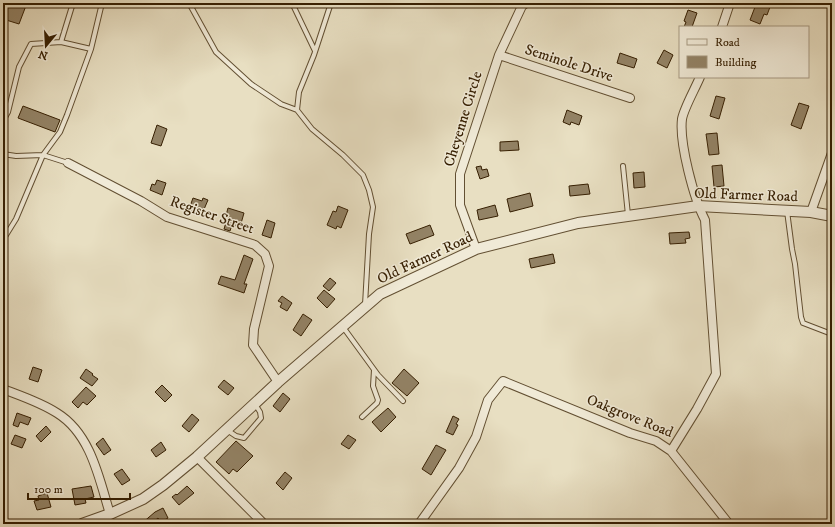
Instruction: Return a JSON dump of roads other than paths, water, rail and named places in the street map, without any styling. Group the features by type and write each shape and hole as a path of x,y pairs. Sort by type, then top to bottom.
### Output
{"street":[{"name":"Cheyenne Circle","path":"476,249 460,205 460,174 499,55 522,6 526,3"},
{"path":"722,26 730,3"},
{"name":"Seminole Drive","path":"499,55 630,98"},
{"name":"Oakgrove Road","path":"419,524 459,468 476,437 488,400 503,381 630,433 656,441 671,451 697,409 716,374 704,220 698,206 683,147 682,132 683,118 700,78"},
{"path":"811,212 832,153"},
{"name":"Register Street","path":"68,163 141,201 167,217 255,245 265,254 269,266 254,329 253,345 278,382"},
{"name":"Old Farmer Road","path":"82,524 110,514 143,499 163,485 197,457 278,382 380,294 476,249 578,223 698,206 811,212 832,216"},
{"path":"3,389 57,413 74,427 86,446 95,465 110,514"},
{"path":"671,451 729,524"},
{"path":"197,457 264,524"}],"lane":[{"path":"61,42 73,3"},
{"path":"3,240 16,219 43,155 60,132 90,49 102,3"},
{"path":"189,3 216,52 251,84 282,104 297,110 312,129 343,155 363,175 369,190 373,207 369,234 365,307"},
{"path":"292,3 315,52"},
{"path":"297,110 299,92 315,52 331,3"},
{"path":"3,120 8,112 19,67 31,44 61,42 90,49"},
{"path":"3,154 16,156 43,155 68,163"},
{"path":"623,166 628,216"},
{"path":"787,211 803,323 829,332 832,335"},
{"path":"343,326 374,370 403,401"},
{"path":"362,417 377,403 378,400 373,386 374,370"},
{"path":"227,430 241,438 244,438 261,418 260,412 254,404"},
{"path":"830,524 832,520"}]}
